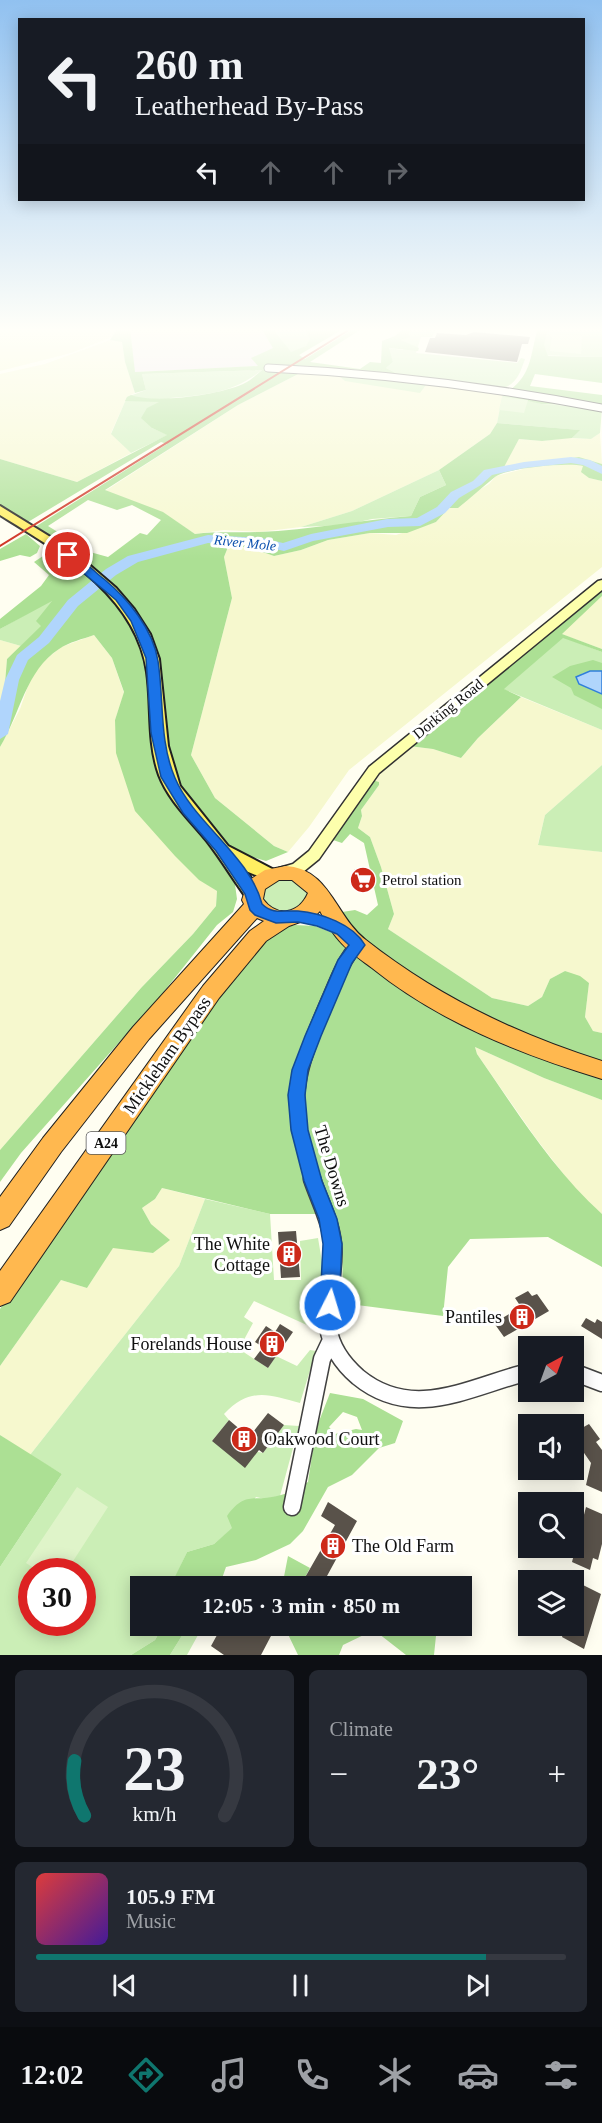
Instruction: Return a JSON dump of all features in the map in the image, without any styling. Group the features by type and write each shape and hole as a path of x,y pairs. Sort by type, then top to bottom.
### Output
{"highway":[{"path":"350,937 291,917 267,915 254,899 255,886 277,874 295,874 314,888 350,937 422,992 476,1022 560,1058 602,1070"},
{"path":"291,917 314,905 314,888"},
{"name":"Mickleham Bypass","path":"0,1218 52,1145 141,1033 254,899"},
{"name":"Mickleham Bypass","path":"0,1293 211,992 258,936 291,917"}],"main road":[{"path":"0,510 44,537 81,565 119,598 136,621 152,658 158,733 168,777 188,810 221,848 254,899"},
{"name":"Dorking Road","path":"277,874 298,868 314,855 374,770 602,584"},
{"path":"221,848 253,868 277,874"},
{"name":"Dorking Road","path":"314,855 310,872 314,888"}],"street":[{"name":"The Downs","path":"350,937 346,960 300,1070 297,1095 299,1130 313,1181 328,1219 333,1244 328,1325 331,1340 339,1357 367,1383 384,1394 403,1400 440,1399 518,1375"},
{"name":"The Downs","path":"292,1507 322,1359 331,1340"},
{"path":"584,1376 602,1383"}],"green space":[{"path":"0,405 123,405 111,433 131,453 77,482 0,459"},
{"path":"123,405 166,405 152,428 168,435 131,453 111,434"},
{"path":"153,405 238,405 105,490 163,512 195,534 278,531 411,516 420,497 446,485 439,470 490,434 497,423 580,430 572,438 542,441 519,439 504,467 579,457 602,464 602,481 589,478 581,472 583,466 575,465 511,471 495,477 458,508 449,508 436,522 407,533 370,533 328,540 301,550 274,556 248,547 228,547 224,557 232,598 191,755 215,798 274,846 288,852 266,861 245,855 233,870 237,899 233,912 217,925 162,994 21,1153 0,1182 0,1150 141,988 193,934 216,906 217,891 199,880 135,811 116,753 115,720 124,692 112,658 94,635 63,647 48,658 31,681 0,747 0,714 3,707 7,659 41,626 36,621 52,601 0,629 0,619 41,586 49,575 34,562 46,554 70,563 75,556 35,527 167,444 161,442 28,522 0,506 0,459 77,482 167,435 152,428 141,418 147,408","holes":["88,500 117,510 132,505 161,520 147,535 140,533 108,557 90,552 48,526"]},
{"path":"238,405 501,405 497,423 490,434 439,470 352,511 301,527 259,532 224,530 195,534 163,513 105,491"},
{"path":"500,405 526,405 524,413 499,410"},
{"path":"501,405 602,408 600,433 591,439 572,438 579,430 497,423"},
{"path":"600,433 602,464 579,457 503,467 519,439 542,441 567,438 591,439"},
{"path":"574,464 583,466 589,478 602,481 602,567 349,770 309,827 288,852 274,846 215,798 191,755 232,598 224,557 228,547 248,547 274,556 301,550 328,540 370,533 396,535 436,522 449,508 489,484 496,476 531,467"},
{"path":"439,470 446,485 420,497 411,516 372,519 345,525 301,527 352,511"},
{"path":"26,534 40,546 37,553 30,557 20,555 0,561 0,549"},
{"path":"602,589 602,596 562,634 602,649 602,652 563,638 504,689 521,697 478,738 461,758 433,749 409,746"},
{"path":"602,596 602,649 561,634 590,606"},
{"path":"53,599 42,626 21,646 0,640 0,629"},
{"path":"94,635 112,658 124,693 115,720 199,879 217,891 216,906 193,934 141,988 0,1150 0,747 20,709 31,677 44,661 61,647"},
{"path":"563,637 602,652 602,730 503,689"},
{"path":"0,640 21,646 7,659 3,707 0,714"},
{"path":"593,660 602,663 602,671 582,673 579,684 602,694 602,709 574,695 571,688 552,677 570,666"},
{"path":"521,697 602,730 602,765 545,815 538,844 602,852 602,1033 593,1031 585,1017 589,983 565,971 550,979 542,997 528,1006 492,998 388,929 394,914 381,867 370,837 358,828 362,816 361,810 379,785 372,780 409,746 433,749 461,758 478,738"},
{"path":"602,765 602,852 538,845 545,815"},
{"path":"372,780 379,782 379,785 361,810 362,816 358,828 370,837 381,867 394,914 388,929 492,998 528,1006 542,997 550,979 565,971 580,976 589,983 585,1017 593,1031 602,1033 602,1062 507,1029 385,961 342,918 342,912 355,910 367,915 378,905 364,843 350,834 342,843 330,839"},
{"path":"290,878 308,893 308,899 288,910 265,906 260,891 268,882"},
{"path":"295,925 315,926 333,933 382,972 602,1074 602,1100 544,1078 475,1047 477,1054 551,1158 584,1197 602,1214 602,1267 548,1237 470,1239 448,1267 443,1316 357,1305 343,1298 342,1244 334,1214 270,1214 162,1188 155,1199 142,1208 151,1224 170,1240 153,1253 113,1248 87,1288 61,1280 0,1366 0,1309 175,1052 261,941 283,928"},
{"path":"475,1047 544,1078 602,1100 602,1214 578,1193 535,1137 477,1054"},
{"path":"162,1188 205,1199 179,1266 30,1455 0,1435 0,1366 61,1280 87,1288 113,1247 153,1253 169,1240 151,1224 142,1208 155,1199"},
{"path":"205,1199 270,1214 274,1280 301,1280 300,1241 318,1238 322,1262 320,1331 254,1301 244,1317 253,1323 239,1349 268,1368 276,1356 297,1366 310,1350 316,1351 300,1403 269,1395 251,1396 233,1405 224,1414 229,1420 212,1441 263,1453 284,1425 299,1426 280,1496 265,1499 256,1497 233,1528 214,1544 187,1552 176,1576 130,1576 130,1636 157,1636 155,1640 131,1655 0,1655 0,1567 62,1474 30,1455 179,1266"},
{"path":"330,1393 363,1399 403,1421 395,1443 379,1448 352,1475 328,1487 303,1531 290,1544 256,1560 226,1567 223,1576 175,1576 187,1552 214,1544 232,1528 227,1516 239,1503 244,1500 281,1495 308,1482 316,1429","holes":["343,1412 357,1417 362,1430 356,1429 335,1434 329,1427"]},
{"path":"0,1435 62,1474 0,1567"},
{"path":"77,1487 108,1507 75,1558 29,1558"},
{"path":"288,1556 310,1568 306,1576 284,1576"},
{"path":"157,1636 182,1636 170,1655 131,1655 155,1640"},
{"path":"182,1636 197,1636 187,1655 170,1655"},
{"path":"289,1636 362,1636 343,1645 339,1655 298,1655"},
{"path":"382,1636 436,1636 434,1655 406,1655"}],"water":[{"path":"590,671 602,671 602,694 579,684 576,677"}],"building":[{"name":"The White Cottage","path":"296,1231 300,1277 281,1278 278,1232"},
{"name":"Pantiles","path":"528,1291 532,1296 537,1294 549,1311 504,1337 494,1323 521,1307 515,1298"},
{"path":"586,1318 595,1323 597,1319 602,1322 602,1339 581,1326"},
{"name":"Forelands House","path":"280,1324 293,1332 268,1368 254,1359 263,1347 255,1342 266,1326 275,1332"},
{"name":"Oakwood Court","path":"268,1413 284,1425 263,1453 259,1450 245,1468 212,1441 229,1420 249,1437"},
{"path":"589,1424 600,1439 596,1442 602,1450 602,1492 586,1485 591,1463 584,1453 584,1427"},
{"name":"The Old Farm","path":"328,1502 357,1521 327,1576 306,1576 335,1525 321,1516"},
{"path":"586,1507 602,1514 602,1544 598,1560 593,1558 590,1570 572,1562 573,1558 584,1558"},
{"path":"584,1586 601,1594 584,1649 562,1637 584,1636"},
{"path":"216,1636 271,1636 261,1655 224,1655 211,1646"}],"waterway":[{"name":"River Mole","path":"0,734 12,680 22,658 44,640 73,603 111,572 133,559 208,539 261,542 284,547 311,538 371,528 387,523 420,522 441,510 455,495 477,483 488,472 524,465 571,460 586,462 602,471"}],"railway":[{"path":"0,546 227,405"}],"place":[{"name":"Petrol station","path":"363,880"},
{"name":"The White Cottage","path":"289,1254"},
{"name":"Pantiles","path":"522,1317"},
{"name":"Forelands House","path":"272,1344"},
{"name":"Oakwood Court","path":"244,1439"},
{"name":"The Old Farm","path":"333,1546"}],"route":[{"path":"68,555 119,598 147,641 152,658 156,690 158,733 168,777 178,797 221,848 252,893 255,906 267,915 276,918 298,916 342,930 357,945 346,960 313,1036 300,1070 297,1095 299,1130 313,1181 328,1219 333,1244 330,1305"}]}
